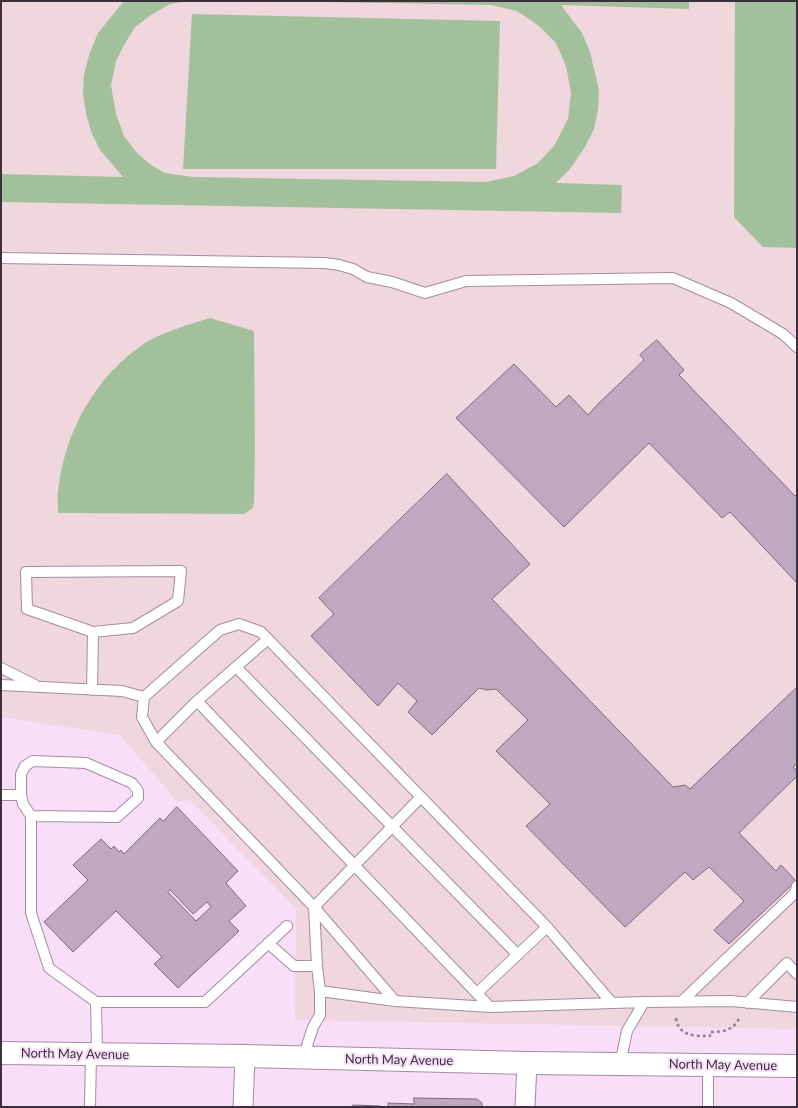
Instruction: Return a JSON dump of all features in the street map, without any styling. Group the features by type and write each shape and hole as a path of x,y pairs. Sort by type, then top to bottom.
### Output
{"main road":[{"name":"North May Avenue","path":"1,1053 245,1056 526,1063 797,1066"}],"street":[{"path":"243,1107 245,1056"},
{"path":"525,1107 526,1063"}],"lane":[{"path":"1,258 325,263 339,265 352,269 367,277 392,282 425,293 466,281 673,278 731,302 783,334 797,348"},
{"path":"181,571 178,601 133,628 93,632 27,609 26,572 181,571"},
{"path":"395,1001 314,907 156,742 142,717 144,697 220,630 239,624 261,632 547,927 612,1003"},
{"path":"92,690 93,632"},
{"path":"156,742 197,701 268,639"},
{"path":"236,667 518,955"},
{"path":"1,668 37,687"},
{"path":"1,685 122,691 144,697"},
{"path":"197,701 490,1007"},
{"path":"31,816 117,817 138,798 138,791 132,783 86,764 33,761 25,766 21,774 21,795 23,804 31,816 31,913 49,968 96,1002 205,1002 287,926"},
{"path":"1,795 21,795"},
{"path":"303,1058 313,1027 320,1015 320,991 317,966 314,907 421,797"},
{"path":"681,1002 796,891"},
{"path":"477,993 547,927"},
{"path":"268,943 294,966 317,966"},
{"path":"747,1003 787,963 797,974"},
{"path":"320,991 395,1001 490,1007 731,1001 797,1007"},
{"path":"90,1107 96,1002"},
{"path":"620,1064 627,1031 644,1002"},
{"path":"708,1065 708,1107"}],"path":[{"path":"676,1018 676,1022 680,1028 691,1036 710,1036 710,1032 729,1030 735,1026 741,1014"}],"shaded area":[{"path":"1,1 797,1 797,1029 295,1020 296,909 190,800 177,802 120,735 1,717"}],"green space":[{"path":"124,1 187,1 170,4 151,15 135,27 116,61 111,85 116,114 124,136 137,153 151,165 165,173 194,177 486,182 514,176 538,163 554,146 568,119 571,93 566,66 556,43 539,26 517,11 491,5 271,1 689,1 689,9 561,5 582,33 590,52 599,90 598,110 594,129 585,147 570,169 556,183 622,185 621,213 1,202 1,174 123,177 100,150 92,134 86,114 83,92 84,75 89,55 98,33"},
{"path":"735,1 797,1 797,248 763,247 734,217"},
{"path":"192,14 500,21 496,169 183,169"},
{"path":"210,318 254,331 255,450 253,508 244,514 58,513 58,488 69,444 87,405 99,387 112,371 145,343 169,332"}],"building":[{"path":"657,340 684,370 679,375 795,496 797,494 797,583 730,512 722,518 649,443 564,527 456,418 514,364 556,407 569,395 588,415 644,360 640,355"},
{"path":"447,474 530,564 492,599 673,787 685,785 690,789 797,687 797,764 793,767 797,771 797,776 739,833 776,871 781,865 796,881 729,944 714,930 744,901 709,867 693,880 685,872 625,927 526,826 550,804 496,751 528,720 496,689 487,690 479,688 432,735 408,712 417,701 398,683 378,706 311,636 334,614 319,598"},
{"path":"177,807 238,871 226,883 246,906 229,921 239,931 178,988 154,964 162,957 116,911 73,952 44,922 88,880 73,865 101,839 111,849 114,846 119,852 121,850 124,854 160,818 163,821","holes":["170,890 193,914 207,902 211,907 196,921 168,892"]},
{"path":"414,1098 477,1099 482,1103 482,1107 388,1107 388,1103 414,1104"},
{"path":"353,1105 380,1106 380,1107 352,1107"}]}
